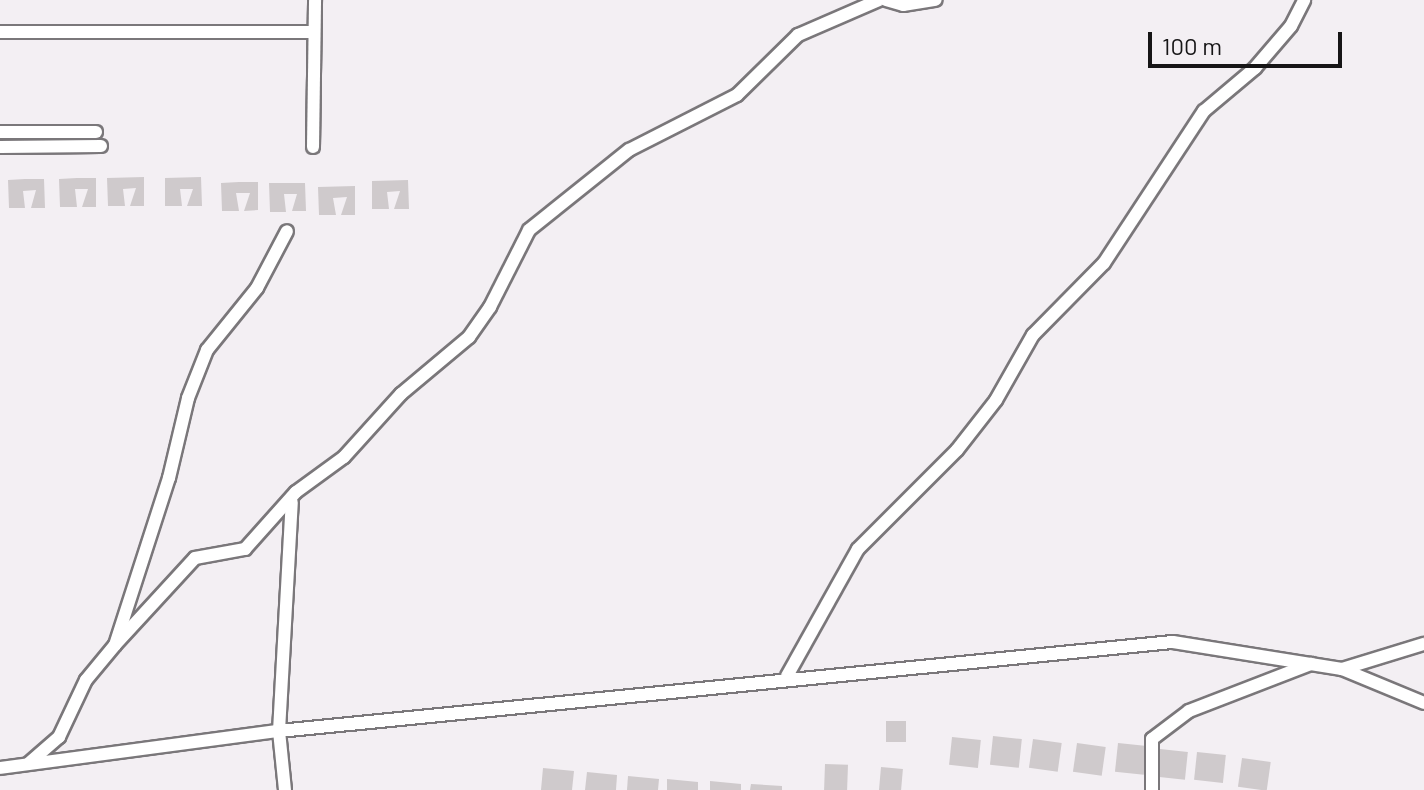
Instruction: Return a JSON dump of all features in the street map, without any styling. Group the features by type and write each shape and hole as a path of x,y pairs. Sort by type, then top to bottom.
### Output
{"street":[{"path":"313,147 315,0"},
{"path":"285,790 279,731 292,502 296,492 344,457 401,394 469,337 490,307 529,230 629,150 737,95 798,35 879,0"},
{"path":"886,0 903,5 936,0"},
{"path":"787,676 858,549 957,450 996,400 1033,335 1104,263 1204,111 1255,68 1291,26 1304,0"},
{"path":"0,32 314,32"},
{"path":"0,132 96,132"},
{"path":"0,147 101,146"},
{"path":"115,645 202,362 257,288 287,231"},
{"path":"27,765 59,737 86,680 195,558 245,549 292,502"},
{"path":"0,768 279,731 787,676 1173,642 1342,669 1424,703"},
{"path":"1342,669 1424,644"},
{"path":"1152,790 1152,739 1189,711 1311,663"}],"building":[{"path":"144,177 144,206 130,206 136,188 123,189 125,206 108,206 107,178"},
{"path":"201,177 202,206 187,206 193,189 180,189 182,206 165,206 165,178"},
{"path":"96,178 96,207 82,207 88,189 75,189 77,207 60,207 59,179"},
{"path":"44,179 45,208 31,208 36,190 23,191 25,208 9,208 8,180"},
{"path":"408,180 409,209 394,209 400,191 387,192 389,209 372,209 372,181"},
{"path":"258,182 258,210 244,211 250,193 236,193 239,211 222,211 221,183"},
{"path":"269,183 305,183 306,211 292,211 297,194 284,194 286,212 270,212"},
{"path":"355,186 355,215 341,215 347,197 333,198 336,215 319,215 318,187"},
{"path":"886,721 906,721 906,742 886,742"},
{"path":"993,736 1022,739 1019,768 990,765"},
{"path":"952,737 981,740 978,768 949,765"},
{"path":"1033,739 1062,743 1058,772 1029,768"},
{"path":"1077,743 1106,747 1102,776 1073,772"},
{"path":"1118,743 1147,746 1144,775 1115,772"},
{"path":"1160,749 1188,752 1185,780 1157,777"},
{"path":"1197,752 1226,755 1223,783 1194,780"},
{"path":"1242,758 1271,762 1267,790 1238,787"},
{"path":"825,764 848,765 847,790 824,790"},
{"path":"881,767 903,769 901,790 879,790"},
{"path":"543,768 574,771 572,790 541,790"},
{"path":"587,772 617,775 616,790 585,790"},
{"path":"628,776 659,779 658,790 627,790"},
{"path":"667,779 698,782 698,790 667,790"},
{"path":"710,781 741,784 741,790 710,790"},
{"path":"751,784 782,786 782,790 750,790"}]}
